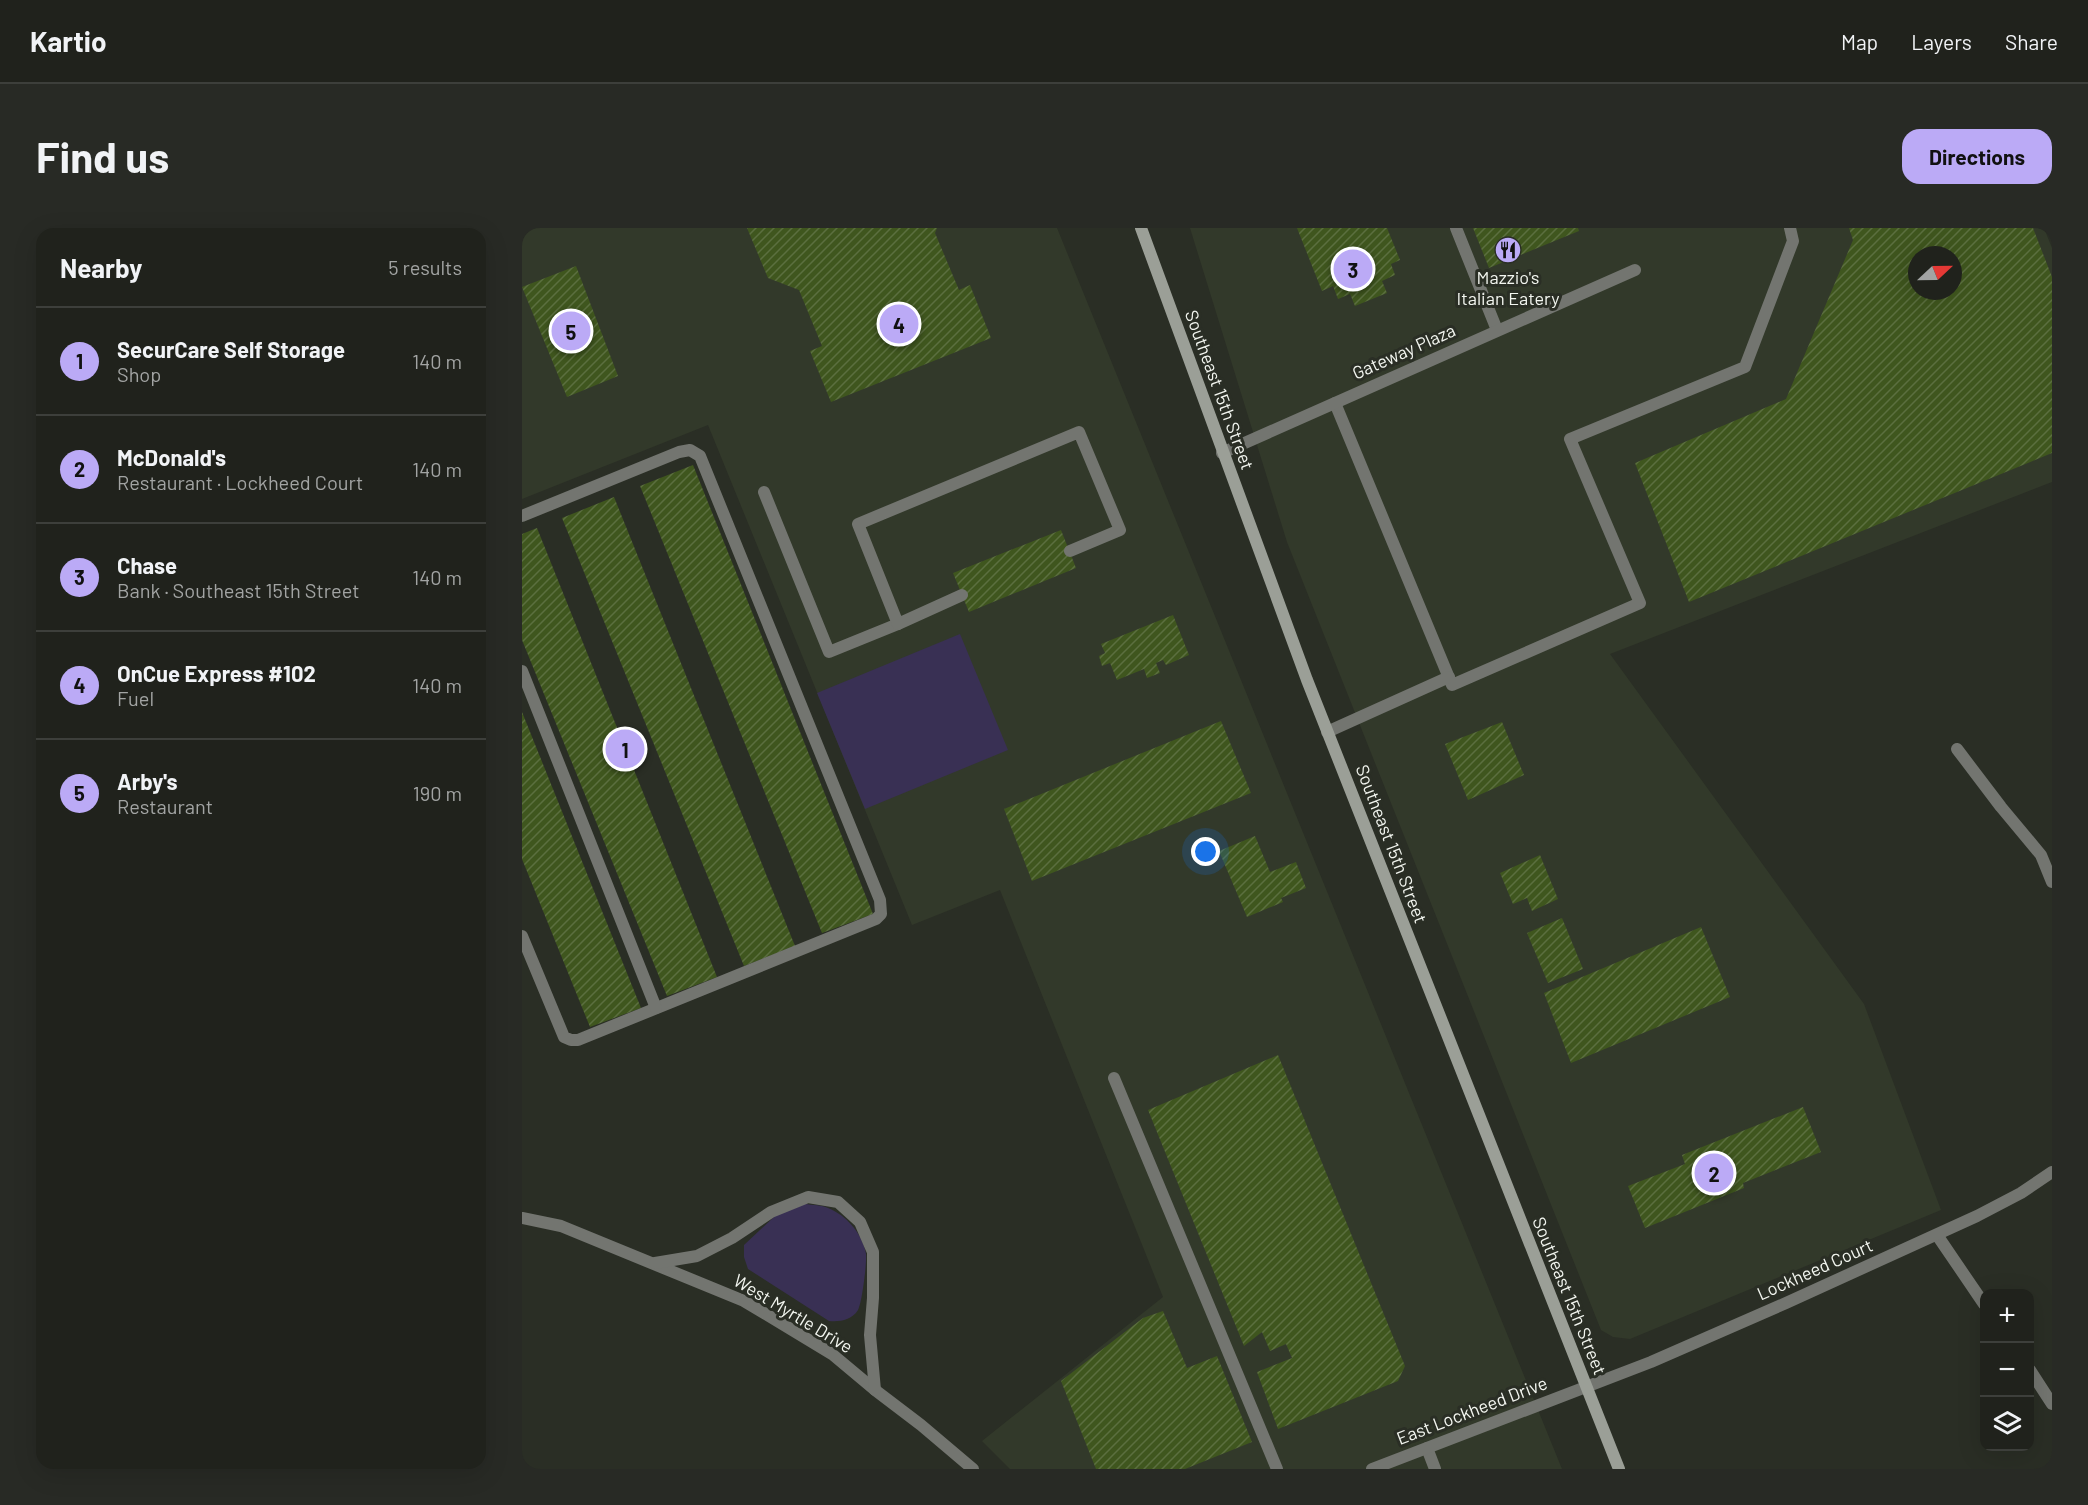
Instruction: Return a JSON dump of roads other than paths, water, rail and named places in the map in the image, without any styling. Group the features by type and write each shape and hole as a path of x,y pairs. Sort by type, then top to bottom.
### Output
{"main road":[{"name":"Southeast 15th Street","path":"1141,228 1222,453 1328,732 1619,1469"}],"street":[{"path":"1456,228 1497,330"},
{"path":"1335,403 1452,685 1640,603 1570,439 1745,367 1793,241 1790,228"},
{"name":"Gateway Plaza","path":"1222,453 1635,270"},
{"path":"898,624 858,524 1078,432 1120,530 1070,551"},
{"path":"522,516 679,452 690,450 700,456 880,900 880,914 876,920 578,1040 564,1037 522,936"},
{"path":"764,492 829,652 962,595"},
{"path":"522,671 656,1008"},
{"path":"1328,732 1449,677"},
{"path":"1958,749 2001,807 2041,855 2052,882"},
{"path":"1114,1078 1277,1469"},
{"name":"Lockheed Court","path":"1586,1386 1651,1362 1937,1235 2021,1193 2052,1172"},
{"name":"West Myrtle Drive","path":"654,1263 697,1256 732,1238 771,1212 808,1197 838,1202 860,1222 873,1252 870,1335 875,1390"},
{"name":"West Myrtle Drive","path":"522,1218 561,1226 744,1301 832,1354 973,1469"},
{"path":"1937,1235 1980,1298"},
{"path":"2034,1377 2052,1404"},
{"name":"East Lockheed Drive","path":"1372,1469 1586,1386"},
{"path":"1427,1448 1435,1469"}],"place":[{"name":"Mazzio's Italian Eatery","path":"1508,250"},
{"name":"Chase","path":"1353,269"},
{"name":"OnCue Express #102","path":"899,324"},
{"name":"Arby's","path":"571,331"},
{"name":"SecurCare Self Storage","path":"625,749"},
{"name":"McDonald's","path":"1714,1173"}]}
